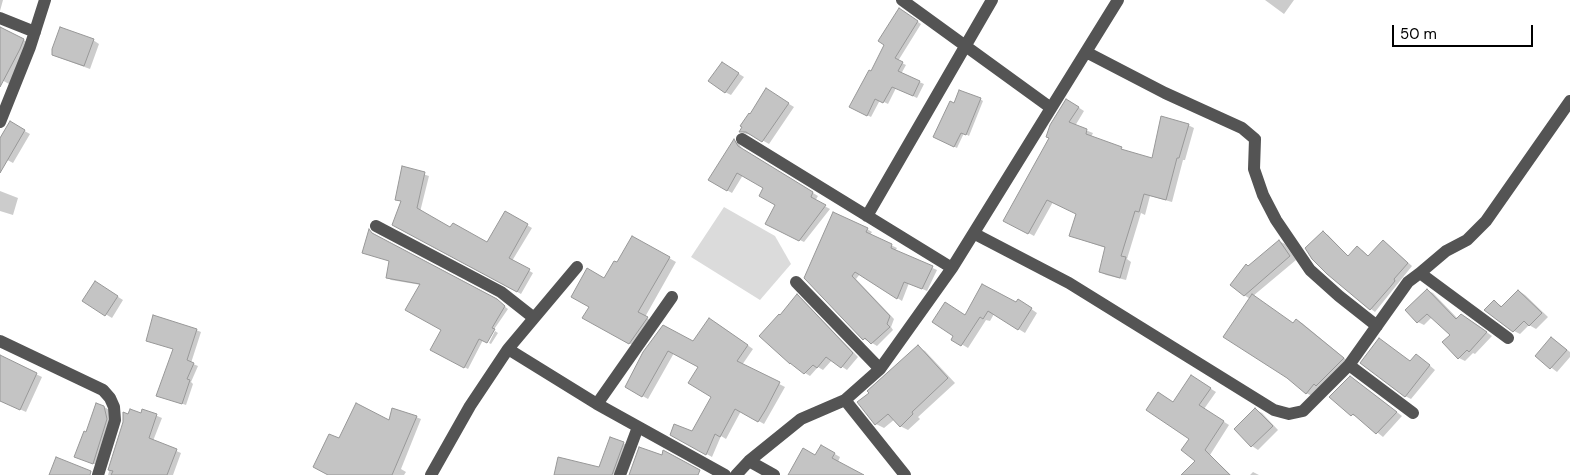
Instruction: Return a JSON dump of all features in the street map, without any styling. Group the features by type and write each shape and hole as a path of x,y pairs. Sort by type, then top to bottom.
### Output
{"street":[{"path":"0,122 35,32 45,0"},
{"path":"902,0 1051,108"},
{"path":"867,216 992,0"},
{"path":"736,475 749,461 802,419 845,400 880,369 975,234 1118,0"},
{"path":"0,18 35,32"},
{"path":"1086,52 1165,93 1242,128 1255,139 1254,169 1263,195 1276,220 1310,270 1377,326"},
{"path":"975,234 1069,284 1274,410 1289,414 1303,411 1349,365 1408,282 1446,251 1467,240 1486,222 1570,100"},
{"path":"742,139 952,268"},
{"path":"376,226 501,292 534,318"},
{"path":"431,475 470,406 508,350 578,268"},
{"path":"1420,273 1508,338"},
{"path":"796,282 880,369"},
{"path":"597,404 672,298"},
{"path":"0,341 103,390 110,398 114,408 115,420 98,475"},
{"path":"508,350 597,404 725,475"},
{"path":"1349,365 1413,413"},
{"path":"845,400 905,475"},
{"path":"620,475 638,426"},
{"path":"749,461 774,475"}],"shaded area":[{"path":"724,207 775,236 791,264 760,300 691,257"}],"building":[{"path":"899,8 918,21 895,58 903,62 898,71 920,81 913,96 892,87 883,103 875,99 867,116 849,107 884,45 878,41"},
{"path":"0,27 24,39 0,87"},
{"path":"60,27 94,39 84,66 52,55 52,49"},
{"path":"722,62 739,73 725,93 708,81"},
{"path":"766,88 789,103 762,142 746,132 739,132 742,127 740,126"},
{"path":"959,90 981,98 966,135 961,133 954,147 933,137 950,101 954,103"},
{"path":"1066,99 1079,107 1069,122 1087,129 1086,134 1122,147 1121,149 1152,158 1161,116 1189,124 1179,158 1177,158 1166,200 1144,194 1139,212 1135,211 1121,256 1126,257 1120,278 1099,272 1105,247 1069,236 1076,214 1047,200 1028,234 1003,221 1049,138 1046,137 1050,125"},
{"path":"10,121 25,130 0,173 0,138"},
{"path":"734,139 738,146 813,192 811,197 826,205 799,241 765,224 775,205 759,196 763,188 737,173 727,191 708,180"},
{"path":"402,166 425,172 417,208 450,227 453,223 487,242 505,211 528,224 509,258 530,269 517,292 392,225 401,201 395,200"},
{"path":"833,212 868,228 866,232 892,244 891,248 933,266 922,289 904,282 897,299 855,272 852,276 890,316 887,324 890,327 871,344 865,338 863,340 804,278"},
{"path":"369,229 372,233 497,299 505,306 492,328 495,329 487,343 479,339 464,368 430,350 441,330 405,310 420,284 386,278 389,261 362,253"},
{"path":"1323,231 1348,256 1357,246 1368,256 1383,240 1408,263 1370,310 1327,274 1312,259 1305,248"},
{"path":"632,236 670,257 638,312 648,317 629,344 582,318 589,307 571,297 587,268 604,278 614,261 617,262"},
{"path":"1279,240 1290,256 1244,296 1230,285 1246,264 1248,266"},
{"path":"95,281 118,296 105,316 82,301"},
{"path":"982,284 1016,302 1018,299 1032,308 1018,330 988,311 983,319 980,317 961,346 951,340 953,336 932,322 945,302 965,315"},
{"path":"1427,289 1456,319 1461,314 1487,332 1469,352 1467,350 1458,359 1442,342 1450,335 1427,314 1417,323 1405,310"},
{"path":"1518,290 1542,313 1529,326 1524,321 1513,332 1484,310 1494,300 1501,307"},
{"path":"797,294 853,353 841,368 826,357 817,368 813,365 804,374 759,336"},
{"path":"1252,294 1293,323 1296,319 1344,358 1316,386 1314,384 1306,394 1287,378 1223,337"},
{"path":"153,315 197,329 187,360 194,363 187,379 190,380 182,404 156,396 173,349 146,341"},
{"path":"709,318 748,345 737,361 780,382 758,422 735,409 720,437 715,434 706,455 670,435 674,424 692,431 711,397 688,383 698,367 668,351 642,397 625,387 643,352 663,325 693,341"},
{"path":"1551,337 1567,350 1550,369 1535,356"},
{"path":"1379,338 1410,361 1416,354 1430,365 1405,397 1360,363"},
{"path":"918,345 948,378 912,412 913,414 900,427 888,414 875,425 857,402 869,393 867,391"},
{"path":"0,355 37,373 20,410 0,401"},
{"path":"1191,375 1211,388 1199,405 1224,421 1205,450 1230,475 1181,475 1195,461 1181,450 1189,439 1146,410 1158,392 1173,402"},
{"path":"1350,376 1397,412 1376,434 1329,397"},
{"path":"96,403 104,406 107,419 93,464 74,457 84,431 86,432"},
{"path":"356,403 389,420 392,408 417,416 392,475 328,475 313,467 329,434 339,438"},
{"path":"1255,408 1273,426 1251,447 1234,429"},
{"path":"130,409 141,413 142,409 157,414 149,438 177,449 167,475 111,475 113,471 108,470 123,422 123,412 128,414"},
{"path":"610,437 624,442 612,475 554,475 558,457 599,467"},
{"path":"821,445 835,453 832,458 864,475 788,475 803,448 815,455"},
{"path":"639,447 662,455 663,450 700,470 698,475 629,475"},
{"path":"56,457 91,471 90,475 49,475"}]}
